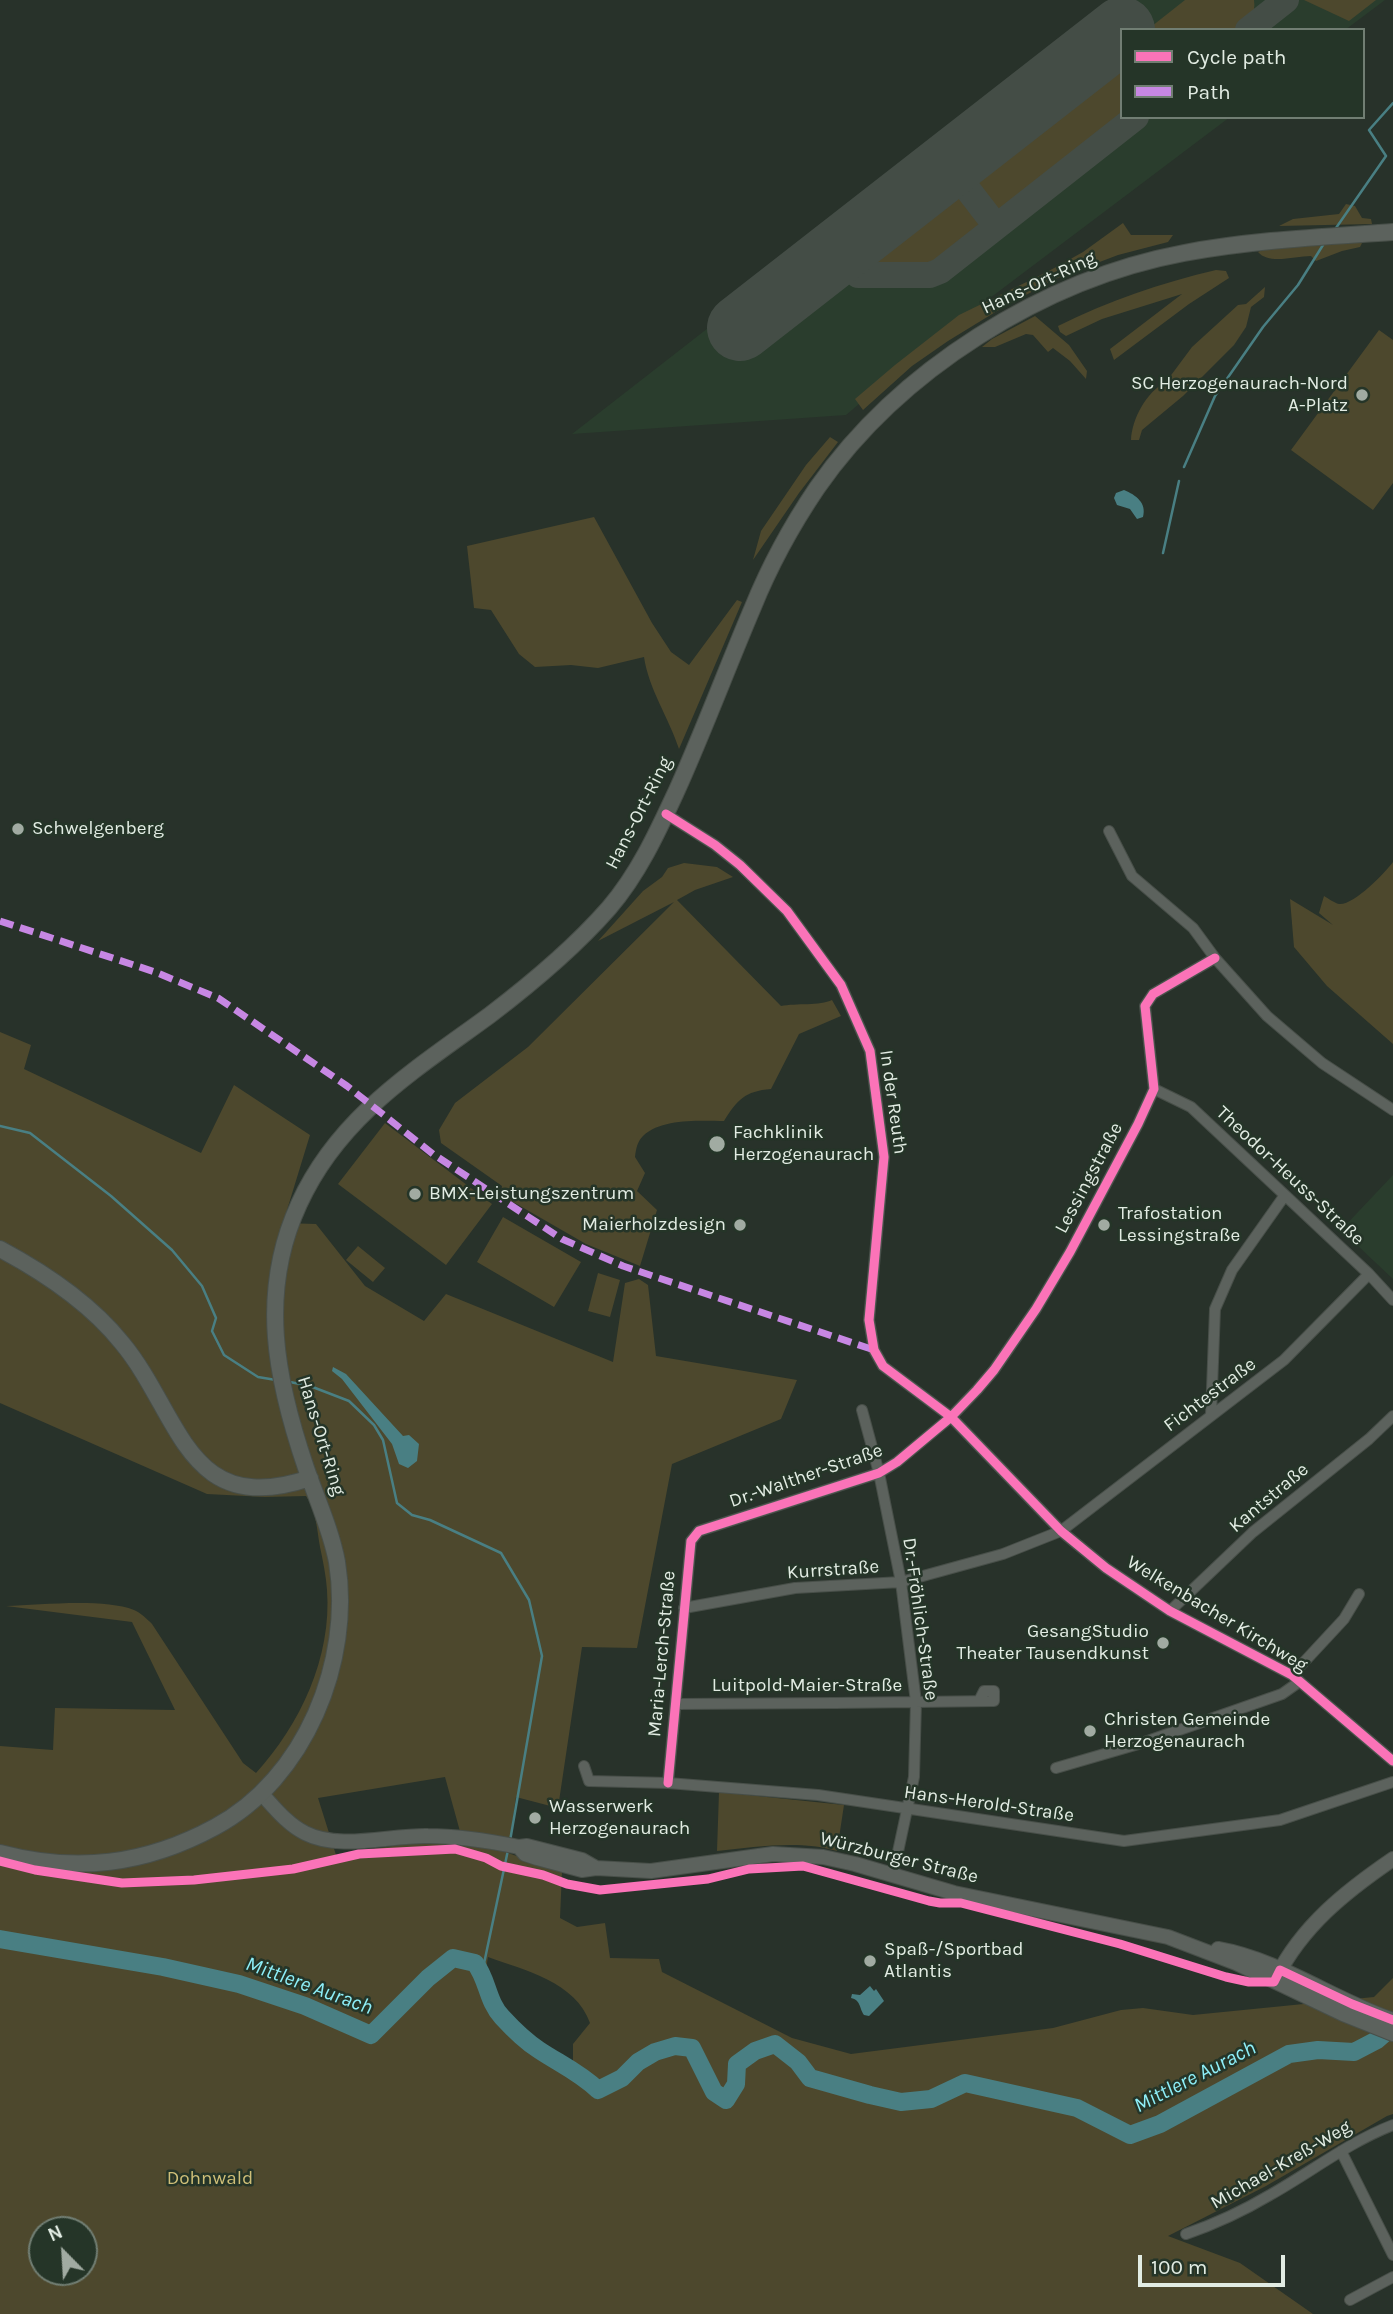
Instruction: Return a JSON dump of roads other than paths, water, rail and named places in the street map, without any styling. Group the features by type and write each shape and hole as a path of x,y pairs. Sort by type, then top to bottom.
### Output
{"main road":[{"name":"Hans-Ort-Ring","path":"0,1853 80,1866 152,1854 179,1845 223,1823 261,1793 308,1733 333,1661 340,1612 338,1569 332,1537 290,1421 275,1345 274,1304 279,1270 299,1204 320,1166 363,1112 397,1082 506,1002 578,941 613,904 642,863 666,814 774,560 821,482 851,446 930,370 973,339 1072,286 1125,267 1181,254 1245,244 1393,232"},
{"path":"0,1249 52,1281 104,1322 136,1360 179,1438 203,1466 223,1480 243,1487 267,1488 310,1478"}],"street":[{"name":"In der Reuth","path":"666,814 740,864 787,911 841,985 870,1051 884,1157 869,1320 874,1350"},
{"path":"1109,831 1132,876 1193,928 1215,958 1266,1016 1322,1063 1393,1110"},
{"path":"1154,1089 1145,1006 1153,994 1215,958"},
{"name":"Theodor-Heuss-Straße","path":"1154,1089 1191,1107 1393,1300"},
{"name":"Lessingstraße","path":"951,1417 994,1370 1036,1309 1098,1199 1154,1089"},
{"path":"1211,1415 1216,1309 1232,1270 1285,1195"},
{"name":"Fichtestraße","path":"1061,1531 1284,1360 1369,1275"},
{"name":"Welkenbacher Kirchweg","path":"874,1350 883,1366 951,1417 1061,1531 1106,1568 1170,1611 1296,1679 1393,1760"},
{"name":"Dr.-Fröhlich-Straße","path":"862,1410 879,1473 901,1582 915,1702 914,1777 894,1875"},
{"name":"Kantstraße","path":"1170,1611 1253,1532 1369,1439 1393,1416"},
{"name":"Dr.-Walther-Straße","path":"699,1531 879,1473 897,1462 951,1417"},
{"name":"Maria-Lerch-Straße","path":"668,1783 691,1541 699,1531"},
{"name":"Kurrstraße","path":"684,1608 795,1588 901,1582 1003,1554 1061,1531"},
{"path":"1056,1768 1142,1743 1282,1693 1344,1619 1359,1594"},
{"name":"Luitpold-Maier-Straße","path":"677,1704 979,1701"},
{"name":"Hans-Herold-Straße","path":"584,1766 589,1782 668,1783 818,1795 1124,1841 1280,1820 1393,1782"},
{"name":"Würzburger Straße","path":"261,1793 295,1827 317,1838 340,1842 385,1837 467,1838 527,1846 582,1860 596,1868 651,1871 756,1855 789,1854 834,1859 954,1893 1168,1937 1277,1976 1348,2009"},
{"path":"1277,1976 1303,1935 1323,1913 1393,1859"},
{"path":"1348,2009 1393,2021"},
{"path":"1348,2009 1393,2034"},
{"name":"Michael-Kreß-Weg","path":"1186,2234 1218,2223 1270,2196 1341,2151 1393,2125"},
{"path":"1341,2151 1393,2255"},
{"path":"1350,2301 1393,2277"}],"water":[{"path":"1124,490 1140,500 1143,517 1137,519 1130,509 1117,505 1114,498 1116,493"},
{"path":"333,1367 346,1374 403,1436 409,1435 419,1444 417,1461 408,1468 399,1464 392,1444 342,1379 332,1371"},
{"path":"870,1986 874,1991 876,1989 884,2001 869,2016 864,2015 858,2002 851,1998 852,1994 860,1995"}],"waterway":[{"path":"1336,228 1386,156 1369,130 1393,103"},
{"path":"1184,467 1215,396 1263,327 1298,285 1323,245"},
{"path":"1163,553 1179,481"},
{"path":"0,1126 30,1133 111,1196 172,1250 202,1286 216,1318 212,1331 224,1355 258,1377 276,1380"},
{"path":"290,1382 310,1386 349,1401 374,1425 383,1440 397,1503 412,1515 430,1520 501,1553 529,1600 542,1656 510,1841"},
{"path":"482,1973 508,1850"},
{"name":"Mittlere Aurach","path":"0,1939 163,1967 239,1984 305,2006 371,2035 428,1978 453,1958 475,1963 497,2011 519,2035 598,2090 622,2078 638,2062 655,2052 675,2046 692,2048 714,2092 726,2100 736,2084 737,2064 755,2051 775,2044 798,2062 810,2078 870,2095 901,2102 931,2099 965,2083 1077,2108 1130,2135 1160,2124 1289,2054 1318,2050 1354,2052 1377,2040 1393,2026"}],"place":[{"name":"SC Herzogenaurach-Nord A-Platz","path":"1362,395"},
{"name":"Schwelgenberg","path":"18,829"},
{"name":"Fachklinik Herzogenaurach","path":"717,1144"},
{"name":"BMX-Leistungszentrum","path":"415,1194"},
{"name":"Maierholzdesign","path":"740,1225"},
{"name":"Trafostation Lessingstraße","path":"1104,1225"},
{"name":"GesangStudio Theater Tausendkunst","path":"1163,1643"},
{"name":"Christen Gemeinde Herzogenaurach","path":"1090,1731"},
{"name":"Wasserwerk Herzogenaurach","path":"535,1818"},
{"name":"Spaß-/Sportbad Atlantis","path":"870,1961"}],"park label":[{"name":"Dohnwald","path":"210,2179"}]}
